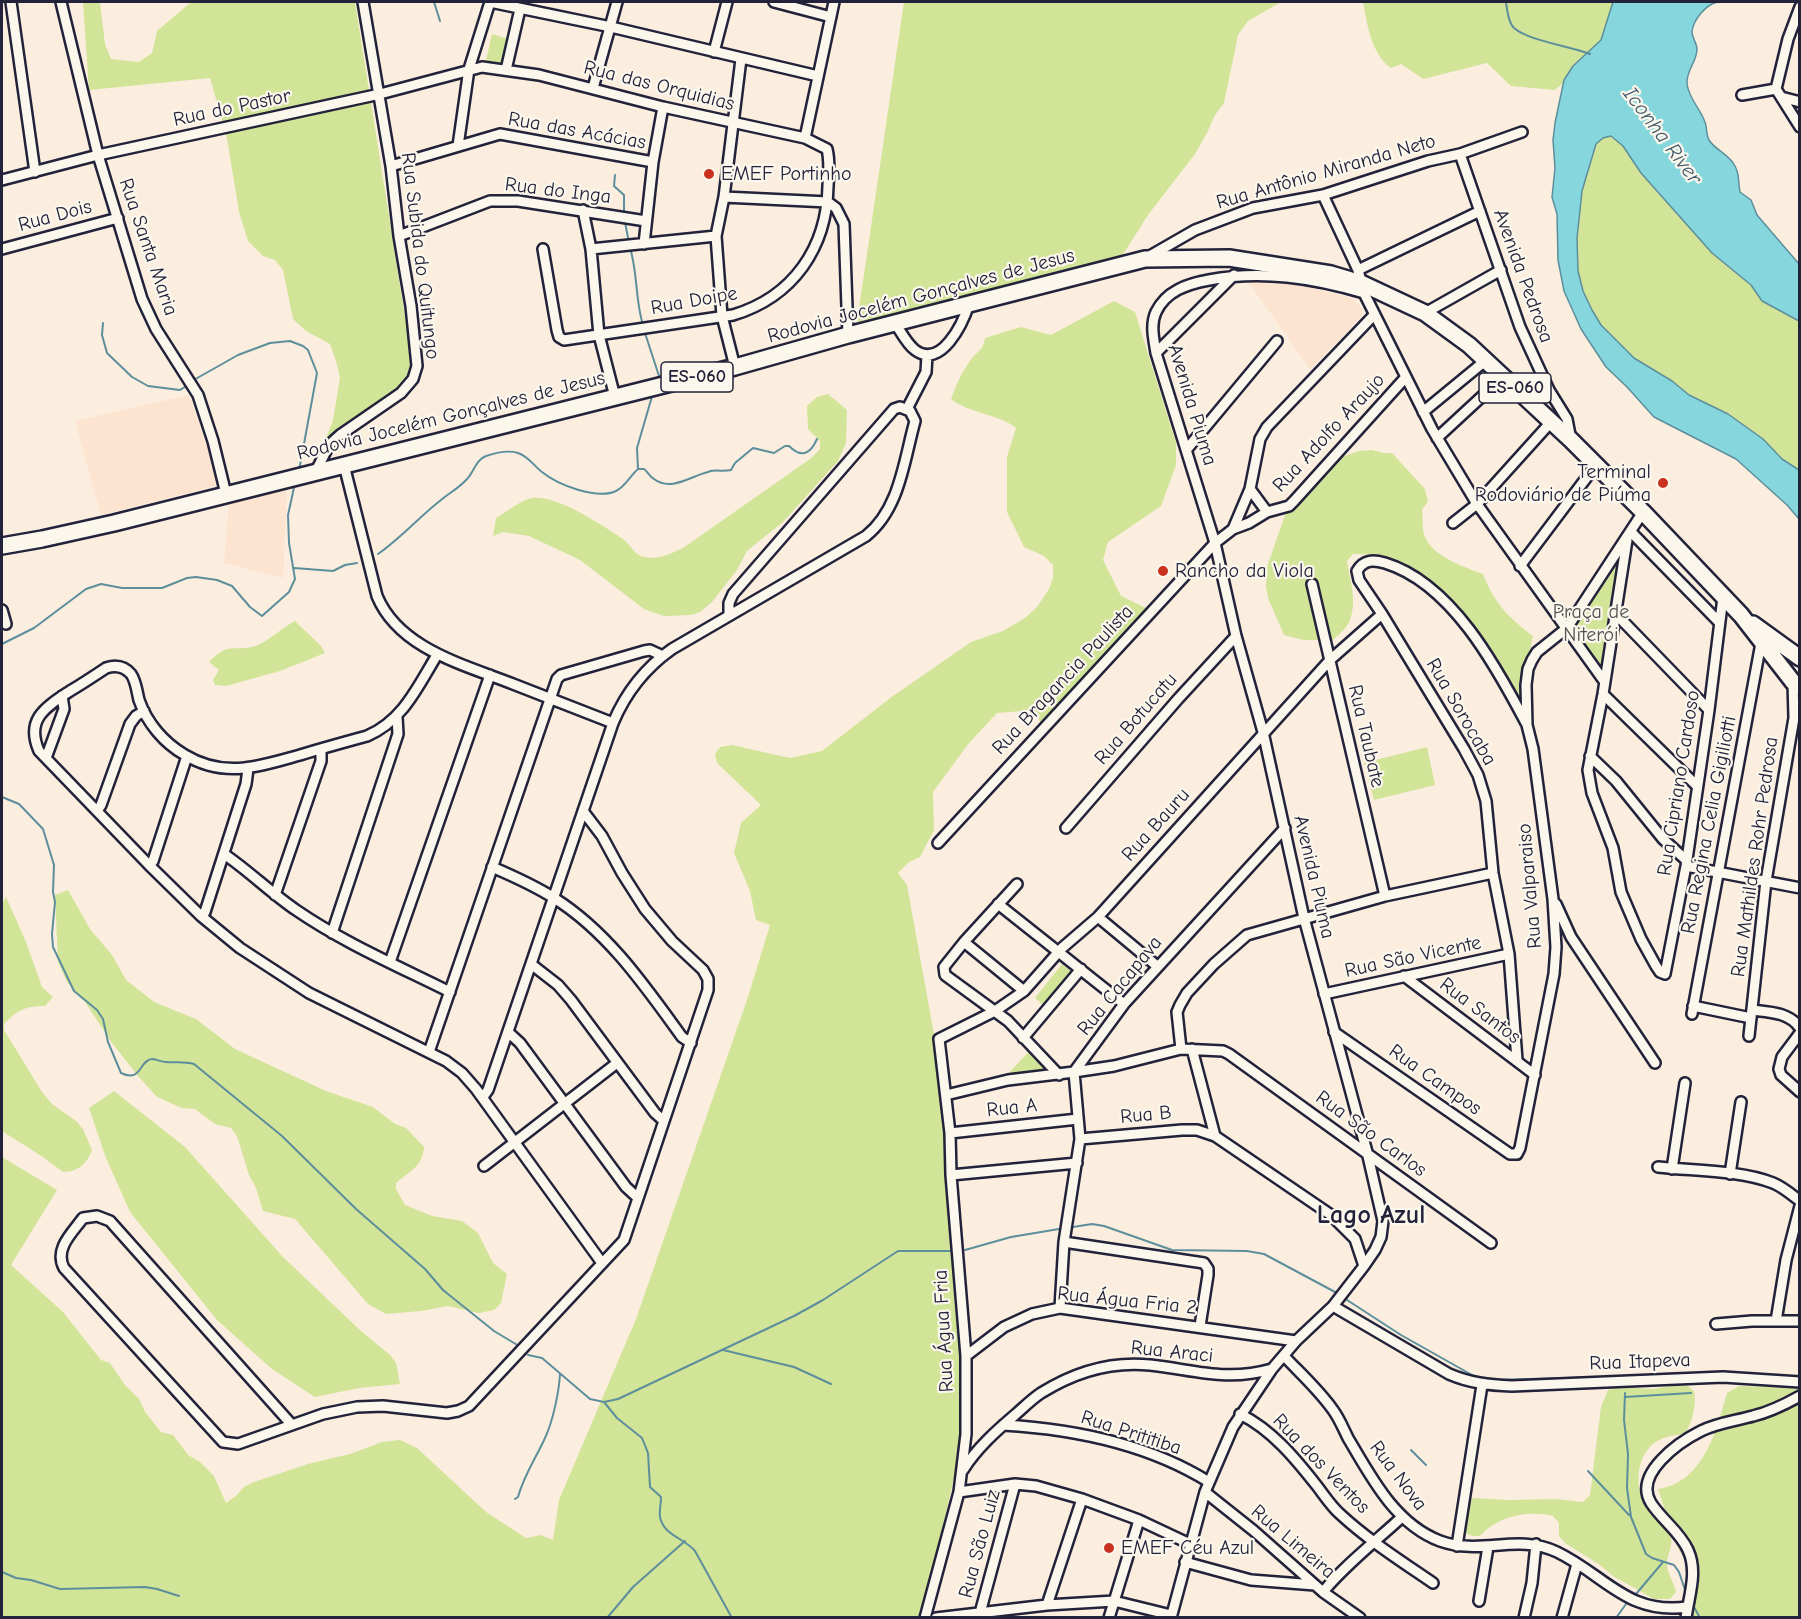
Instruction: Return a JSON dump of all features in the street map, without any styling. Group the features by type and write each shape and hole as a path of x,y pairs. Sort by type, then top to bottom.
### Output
{"main road":[{"name":"Rodovia Jocelém Gonçalves de Jesus","path":"2,546 114,523 735,367 848,335 1145,259 1229,258 1330,274 1361,282 1425,313 1469,345 1571,440 1741,615 1800,658"},
{"name":"Rodovia Jocelém Gonçalves de Jesus","path":"1741,615 1761,643 1795,682"},
{"path":"1795,682 1793,668 1800,664"}],"street":[{"path":"11,2 35,172"},
{"name":"Rua Santa Maria","path":"61,2 98,155 142,299 156,329 198,395 213,441 226,494"},
{"name":"Rua Subida do Quitungo","path":"316,471 329,445 401,393 413,379 417,366 417,351 399,236 391,166 363,2"},
{"path":"458,146 469,69 490,2 611,27 818,76"},
{"path":"593,88 617,2"},
{"path":"714,52 727,2"},
{"path":"774,2 831,17"},
{"path":"805,138 834,2"},
{"path":"1799,7 1788,39 1778,93 1800,128"},
{"path":"506,70 520,9"},
{"path":"1788,39 1800,43"},
{"path":"735,367 722,316 716,236 724,197 741,59"},
{"name":"Rua das Orquidias","path":"469,69 482,67 539,75 663,107 805,138 825,146 829,160"},
{"name":"Rua do Pastor","path":"2,180 98,155 380,94 469,69"},
{"path":"1742,95 1778,93 1800,102"},
{"path":"644,244 653,162 663,107"},
{"name":"Rua Antônio Miranda Neto","path":"1145,259 1195,230 1253,208 1323,195 1522,132"},
{"name":"Rua das Acácias","path":"391,166 500,135 653,162"},
{"name":"Avenida Pedrosa","path":"1460,153 1520,327 1549,390 1567,419 1571,440"},
{"name":"Rua Doipe","path":"543,249 559,337 564,340 733,315 759,306 790,284 813,251 828,202 829,160"},
{"path":"1323,195 1374,315 1437,438 1477,504 1605,681"},
{"path":"724,197 828,202 836,208 844,224 848,335"},
{"name":"Rua do Inga","path":"399,236 490,201 518,201 646,221"},
{"path":"584,210 591,249 599,335 615,397"},
{"path":"1361,282 1480,211"},
{"name":"Rua Dois","path":"2,249 118,218"},
{"path":"591,249 716,236"},
{"path":"1425,313 1501,270"},
{"name":"Avenida Piuma","path":"1171,1616 1207,1487 1233,1427 1272,1369 1296,1341 1333,1306 1364,1266 1381,1237 1383,1221 1367,1152 1304,918 1263,732 1236,636 1215,543 1156,353 1152,330 1161,304 1180,287 1234,275 1257,274 1361,282"},
{"path":"1156,353 1234,275"},
{"path":"895,323 914,349 927,355 937,353 945,347 965,317 969,304"},
{"path":"1233,529 1250,489 1260,439 1267,427 1374,315"},
{"path":"1187,449 1277,341"},
{"path":"907,409 926,372 927,355"},
{"path":"1423,412 1485,361"},
{"path":"1437,438 1503,377"},
{"name":"Rua Adolfo Araujo","path":"1215,543 1233,529 1267,512 1289,506 1405,378"},
{"path":"483,1097 488,1090 613,723 637,680 663,656 866,536 878,525 888,513 894,499 915,421 913,414 900,407 894,409 730,598 729,615"},
{"path":"1453,523 1477,504 1551,422"},
{"path":"344,465 380,603 399,628 437,655 613,723"},
{"path":"1520,566 1596,465"},
{"path":"1250,489 1267,512"},
{"name":"Rua Valparaiso","path":"1517,1154 1554,975 1556,947 1553,900 1533,749 1527,725 1528,669 1537,652 1567,627 1643,512"},
{"path":"1629,534 1603,694 1590,756 1616,781 1663,839 1686,863 1719,873 1800,888"},
{"path":"1629,534 1719,622"},
{"name":"Rua Bragancia Paulista","path":"938,843 1215,543"},
{"name":"Rua Sorocaba","path":"1517,1060 1509,954 1493,873 1486,801 1478,775 1357,574 1362,564 1373,560 1398,568 1429,587 1447,604 1500,673 1527,725"},
{"name":"Rua Taubate","path":"1312,584 1385,896"},
{"name":"Rua Cipriano Cardoso","path":"1590,756 1589,780 1607,830 1621,892 1641,939 1660,972 1665,974 1686,863 1723,597"},
{"path":"2,610 6,624"},
{"path":"1616,613 1709,710"},
{"name":"Rua Bauru","path":"939,1039 995,1011 1024,991 1059,952 1098,917 1330,660 1382,614"},
{"name":"Rua Botucatu","path":"1066,828 1236,636"},
{"name":"Rua Regina Celia Gigiliotti","path":"1751,1014 1693,1010 1761,643"},
{"path":"429,1052 557,679 561,675 644,651 650,650 663,656"},
{"path":"437,655 397,717 376,732 248,769 222,768 202,763 187,756 165,740 144,711 132,675 116,666 106,668 43,711 35,725 36,745 149,865 201,916 261,963 300,988 429,1052 462,1073 483,1097 602,1263"},
{"path":"390,962 490,675"},
{"name":"Rua Mathildes Rohr Pedrosa","path":"1749,1036 1766,881 1794,718 1795,682"},
{"path":"1603,694 1697,786"},
{"path":"46,758 64,709 62,696"},
{"path":"97,811 130,724 135,716 144,711"},
{"path":"332,933 398,734 397,717"},
{"path":"275,895 321,760 321,749"},
{"path":"149,865 153,861 187,756"},
{"path":"201,916 205,912 224,854 246,784 248,769"},
{"path":"292,1425 113,1224 97,1216 82,1218 61,1250 60,1260 64,1268 218,1439 228,1443 238,1444 292,1425 323,1414 357,1407 382,1406 447,1413 468,1406 624,1240 707,995 706,975 672,941 645,909 602,836 583,811"},
{"name":"Rua Cacapava","path":"1074,1072 1124,1004 1285,828"},
{"path":"224,854 275,895 332,933 450,992"},
{"path":"492,867 554,898 587,922 616,951 682,1037 691,1043"},
{"path":"1181,1049 1177,1012 1179,1005 1214,964 1247,935 1385,896 1493,873"},
{"path":"1017,884 944,967 945,975 1008,1022 1059,1075"},
{"path":"1553,900 1571,937 1655,1063"},
{"path":"998,904 1124,1004"},
{"path":"1098,917 1157,966"},
{"path":"964,942 1024,991"},
{"name":"Rua São Vicente","path":"1324,994 1509,954"},
{"path":"531,964 558,985 571,1000 655,1113 664,1121"},
{"path":"1023,1038 1081,969"},
{"name":"Rua Santos","path":"1404,976 1535,1075"},
{"path":"1751,1014 1783,1015 1796,1022 1800,1028"},
{"path":"507,1032 520,1043 626,1187 638,1198"},
{"name":"Rua Campos","path":"1334,1032 1510,1154 1517,1154"},
{"path":"1800,1033 1782,1057 1779,1069 1782,1075 1800,1092"},
{"name":"Rua Água Fria","path":"925,1617 959,1492 966,1434 966,1356 951,1175 950,1133 939,1039"},
{"path":"945,1095 1008,1080 1114,1066 1181,1049 1192,1049 1215,1136 1331,1215 1355,1239 1364,1266"},
{"name":"Rua São Carlos","path":"1192,1049 1223,1051 1229,1054 1491,1243"},
{"path":"484,1166 617,1063"},
{"path":"1060,1308 1064,1242 1080,1139 1074,1072"},
{"path":"1672,1168 1685,1083"},
{"path":"1730,1174 1741,1102"},
{"name":"Rua A","path":"950,1133 1078,1119"},
{"name":"Rua B","path":"1080,1139 1182,1130 1197,1130 1215,1136"},
{"path":"951,1175 1077,1163"},
{"path":"1658,1167 1757,1178 1774,1183 1800,1201"},
{"path":"1776,1321 1786,1260 1800,1206"},
{"path":"1064,1242 1204,1263 1208,1269 1200,1326"},
{"name":"Rua Itapeva","path":"1333,1306 1449,1374 1482,1385 1512,1386 1723,1377 1800,1382"},
{"name":"Rua Água Fria 2","path":"966,1356 1004,1327 1032,1314 1060,1308 1296,1341"},
{"path":"1716,1324 1800,1321"},
{"name":"Rua Nova","path":"1284,1356 1334,1411 1368,1472 1402,1517 1426,1535 1457,1546 1536,1544 1562,1555 1635,1601 1662,1609 1687,1607"},
{"name":"Rua Araci","path":"962,1471 982,1444 1039,1394 1090,1370 1112,1366 1151,1365 1209,1375 1233,1376 1272,1369"},
{"path":"1457,1546 1482,1385"},
{"path":"1686,1617 1692,1583 1692,1564 1688,1550 1679,1536 1650,1501 1648,1490 1650,1477 1659,1462 1670,1451 1701,1431 1721,1423 1775,1410 1800,1396"},
{"name":"Rua dos Ventos","path":"1240,1414 1255,1421 1274,1437 1298,1462 1338,1513 1433,1583"},
{"name":"Rua Prititiba","path":"1003,1425 1046,1427 1102,1438 1161,1458 1196,1474 1207,1487"},
{"path":"959,1492 1015,1484 1036,1486 1082,1499 1139,1520 1190,1544"},
{"name":"Rua São Luiz","path":"980,1613 1015,1484"},
{"name":"Rua Limeira","path":"1207,1487 1323,1592 1360,1617"},
{"path":"1047,1605 1082,1499"},
{"path":"1323,1592 1337,1575 1402,1517"},
{"path":"1109,1617 1139,1520"},
{"path":"1524,1617 1532,1583 1536,1544"},
{"path":"1479,1601 1488,1547"},
{"path":"1185,1562 1251,1580 1316,1585"},
{"path":"1562,1617 1577,1564"},
{"path":"936,1617 1047,1605 1114,1601 1171,1616"}],"shaded area":[{"path":"1262,276 1352,298 1362,309 1362,316 1310,369 1247,280"},
{"path":"189,395 220,485 101,515 75,421"},
{"path":"287,490 283,578 224,563 229,501"}],"green space":[{"path":"83,2 100,3 105,44 111,59 139,62 152,53 157,31 191,2 355,2 415,380 325,441 333,420 340,378 336,361 330,344 306,331 293,319 283,270 275,260 263,256 248,241 239,212 227,138 210,78 89,90"},
{"path":"904,2 1281,2 1248,21 1238,35 1224,103 1215,115 1195,154 1148,215 1120,259 1076,267 939,304 857,322"},
{"path":"1363,2 1613,2 1601,40 1573,66 1563,83 1555,90 1511,86 1487,63 1423,79 1401,64 1391,68 1374,47"},
{"path":"492,34 508,39 502,68 485,65"},
{"path":"1611,136 1623,146 1641,173 1712,253 1751,285 1762,301 1799,321 1799,470 1782,459 1763,439 1728,414 1689,395 1672,381 1634,358 1601,325 1592,310 1583,291 1578,271 1577,238 1582,191 1596,144 1603,138"},
{"path":"1114,301 1135,312 1176,443 1176,465 1161,506 1108,542 1103,560 1121,596 1152,611 1046,733 1037,716 1023,711 997,713 969,743 933,792 934,830 920,857 909,862 898,873 907,885 935,1040 953,1189 961,1294 962,1443 922,1617 2,1617 2,1157 57,1190 11,1265 63,1312 101,1360 110,1363 125,1385 139,1399 145,1412 161,1432 173,1435 188,1455 200,1462 214,1476 226,1503 244,1487 254,1482 308,1464 350,1454 382,1442 400,1440 417,1448 486,1512 526,1538 541,1535 553,1540 559,1500 636,1319 748,997 770,925 756,920 750,891 734,853 741,823 761,805 717,763 715,754 720,747 732,745 790,758 822,751 893,696 971,642 1003,631 1025,618 1037,607 1049,589 1053,578 1053,565 1044,556 1024,547 1007,512 1007,457 1016,428 1000,419 966,408 951,399 963,372 982,348 985,338 1021,327 1051,335"},
{"path":"828,394 847,410 846,443 838,461 783,522 747,551 737,570 712,602 700,612 691,615 664,616 644,609 580,560 529,536 503,532 493,536 496,518 523,501 542,498 566,506 592,519 623,539 641,556 655,558 674,552 810,459 820,449 820,441 808,429 807,406 817,397"},
{"path":"1359,451 1392,453 1425,489 1428,502 1422,509 1423,527 1429,544 1450,560 1483,574 1503,609 1533,636 1525,674 1526,705 1510,691 1467,627 1442,600 1400,562 1379,555 1353,554 1347,561 1352,592 1352,615 1346,627 1333,640 1303,640 1284,635 1268,598 1266,586 1267,567 1286,512 1339,458"},
{"name":"Praça de Niterói","path":"1627,531 1604,680 1566,624"},
{"path":"295,621 321,646 325,653 280,671 226,686 215,685 213,680 219,670 209,662 216,655 228,649 258,645"},
{"path":"1427,747 1435,785 1374,800 1364,763"},
{"path":"68,890 90,929 112,955 126,980 154,1002 196,1019 235,1049 326,1091 373,1107 395,1124 406,1128 424,1147 423,1154 415,1168 396,1183 396,1189 405,1205 432,1216 462,1221 478,1233 493,1263 507,1274 501,1303 494,1310 479,1313 448,1306 386,1314 368,1304 295,1219 263,1211 237,1136 231,1128 215,1124 195,1109 182,1108 157,1097 112,1043 85,1002 67,982 58,962 55,895"},
{"path":"6,897 26,942 42,987 53,997 45,1006 27,1008 13,1015 4,1024 4,1030 42,1092 52,1104 76,1121 83,1129 92,1150 87,1160 78,1169 63,1172 2,1131 2,904"},
{"path":"1062,964 1076,975 1048,1009 1035,998"},
{"path":"1033,1047 1057,1068 1008,1074"},
{"path":"114,1091 185,1147 283,1257 361,1331 390,1355 396,1363 400,1384 359,1388 315,1397 272,1369 217,1320 130,1212 106,1158 89,1108"},
{"path":"1688,1386 1694,1391 1694,1407 1690,1424 1685,1434 1667,1437 1657,1441 1649,1448 1643,1456 1639,1476 1639,1487 1646,1506 1671,1538 1667,1566 1676,1592 1670,1599 1654,1599 1613,1576 1565,1543 1559,1536 1559,1523 1553,1516 1524,1514 1504,1519 1480,1536 1472,1536 1464,1532 1466,1514 1472,1498 1556,1499 1583,1502 1590,1495 1601,1407 1608,1390 1616,1387 1652,1389"},
{"path":"1739,1386 1799,1388 1799,1617 1682,1617 1696,1598 1690,1569 1677,1546 1658,1489 1674,1484 1697,1466 1706,1453 1727,1393"}],"water":[{"name":"Iconha River","path":"1613,2 1718,2 1705,9 1693,27 1692,34 1697,49 1688,74 1688,89 1705,122 1709,140 1735,166 1740,192 1751,200 1757,215 1799,264 1799,321 1762,301 1751,285 1712,253 1641,173 1623,146 1611,136 1603,138 1596,144 1582,191 1577,238 1578,271 1583,291 1601,325 1634,358 1672,381 1689,395 1728,414 1763,439 1782,459 1799,470 1799,519 1787,505 1736,459 1654,417 1606,367 1581,329 1564,291 1558,260 1557,214 1552,197 1555,168 1553,140 1555,123 1564,80 1573,66 1601,40"}],"waterway":[{"path":"434,2 440,21"},
{"path":"1506,2 1510,23 1521,33 1590,54"},
{"path":"615,175 614,186 624,195 624,213"},
{"path":"625,222 629,243"},
{"path":"630,248 643,325"},
{"path":"103,323 102,335 107,353 132,377 148,386 180,390 188,385"},
{"path":"644,330 659,376 657,379"},
{"path":"192,381 238,355 270,343 290,341 308,350 317,373 299,471"},
{"path":"638,469 637,448 653,393"},
{"path":"638,469 644,469 661,483 674,484 711,471 731,470 735,463 753,448 774,453 789,446 797,452 805,453 811,449 817,439"},
{"path":"378,554 463,483 479,460 486,456 506,452 522,454 542,472 558,482 578,490 599,494 616,491 638,469"},
{"path":"2,644 34,628 86,589 101,584 122,588 162,588 187,578 217,580 232,586 250,607 262,616 289,592 295,579 289,543 288,515 295,483"},
{"path":"294,568 333,571 345,565 357,563"},
{"path":"2,797 19,804 43,829 54,865 53,947 74,991 97,1010 103,1019 108,1042 121,1073 133,1075 148,1060 152,1059 194,1064 282,1136 356,1209 425,1269 443,1290 494,1331 519,1346"},
{"path":"1073,1227 1092,1224 1104,1226 1172,1250 1247,1251 1264,1254 1335,1292"},
{"path":"965,1250 1011,1237 1059,1229"},
{"path":"528,1355 542,1358 590,1399 604,1402 618,1399 794,1316 823,1300 898,1251 952,1251"},
{"path":"1347,1300 1401,1335 1482,1379"},
{"path":"723,1350 794,1367 831,1384"},
{"path":"515,1499 518,1497 548,1431 560,1374"},
{"path":"1493,1380 1601,1377"},
{"path":"1625,1393 1627,1488 1631,1517 1646,1554 1674,1565 1685,1590"},
{"path":"1625,1397 1691,1393"},
{"path":"604,1402 617,1418 642,1438 648,1453 650,1487 661,1497 662,1523 665,1528 695,1551 732,1618"},
{"path":"1411,1450 1426,1465"},
{"path":"1588,1471 1629,1515"},
{"path":"607,1618 633,1587 685,1541"},
{"path":"1636,1594 1663,1562"},
{"path":"2,1572 16,1578 60,1589 145,1587 179,1596"},
{"path":"1616,1618 1626,1604"},
{"path":"1694,1607 1700,1618"}],"place":[{"name":"EMEF Portinho","path":"709,174"},
{"name":"Terminal Rodoviário de Piúma","path":"1663,483"},
{"name":"Rancho da Viola","path":"1163,571"},
{"name":"EMEF Céu Azul","path":"1109,1548"}],"district":[{"name":"Lago Azul","path":"1371,1216"}]}
